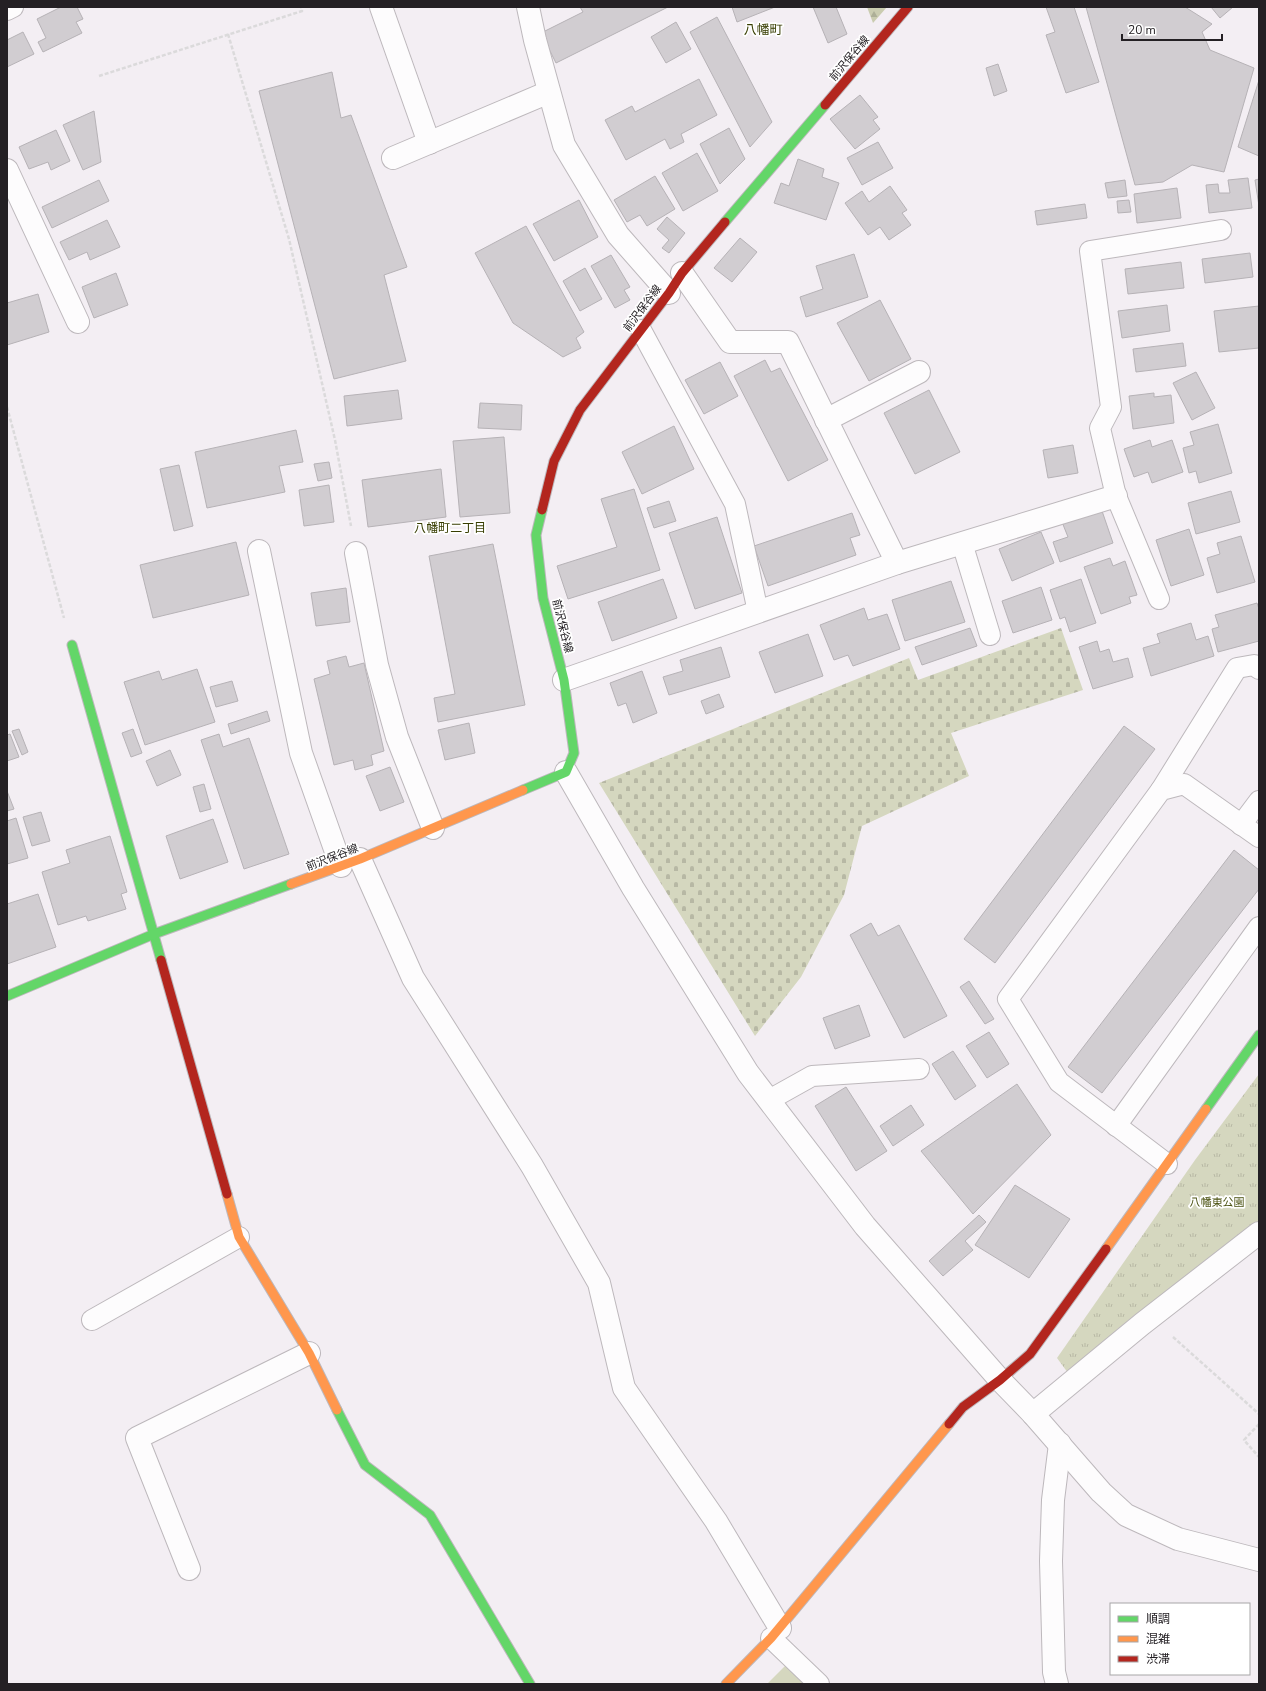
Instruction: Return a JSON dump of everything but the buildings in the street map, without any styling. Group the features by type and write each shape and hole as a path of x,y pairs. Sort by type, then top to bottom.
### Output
{"street":[{"path":"381,7 429,143"},
{"path":"528,7 535,40 564,145 618,235 669,293"},
{"name":"前沢保谷線","path":"7,996 154,934 351,863 566,772 574,753 564,680 543,598 536,535 554,461 577,416 669,293 682,273 908,7"},
{"path":"393,158 549,92"},
{"path":"7,170 78,322"},
{"path":"682,273 730,342 788,342 897,563"},
{"path":"826,420 919,372"},
{"path":"564,680 897,563 1116,496"},
{"path":"259,551 301,753 351,863 413,978 532,1166 599,1283 624,1388 716,1522 776,1633"},
{"path":"356,553 377,665 397,736 433,828"},
{"path":"72,645 239,1237 309,1353 365,1464 430,1515 530,1684"},
{"path":"566,772 637,895 748,1072 865,1226 1000,1380 1033,1414 1101,1492 1126,1515 1178,1539 1256,1556"},
{"path":"726,1684 776,1633 963,1407 1000,1380 1030,1354 1259,1035"},
{"path":"1033,1414 1151,1317 1259,1233"},
{"path":"189,1569 138,1438 309,1353"},
{"path":"1057,1684 1054,1672 1051,1561 1053,1500 1060,1444"}],"lane":[{"path":"7,10 13,7"},
{"path":"1159,599 1116,496 1100,428 1111,407 1090,251 1221,230"},
{"path":"641,330 735,504 758,612"},
{"path":"962,543 990,635"},
{"path":"1167,1164 1059,1082 1008,999 1161,790 1238,668 1254,665 1259,669"},
{"path":"1161,790 1184,784 1259,837"},
{"path":"1241,825 1259,801"},
{"path":"1116,1126 1259,927"},
{"path":"769,1100 812,1076 919,1069"},
{"path":"92,1320 239,1237"},
{"path":"776,1633 819,1684"}],"path":[{"path":"99,76 302,11 301,7"},
{"path":"228,34 289,239 335,440 356,553"},
{"path":"7,407 72,645"},
{"path":"1151,1317 1259,1414"},
{"path":"1259,1424 1244,1440 1259,1457"}],"green space":[{"path":"867,7 887,7 873,23"},
{"path":"1061,628 1083,690 951,733 969,776 862,826 844,895 801,977 755,1036 599,783 909,658 918,680"},
{"name":"八幡東公園","path":"1259,1074 1259,1222 1068,1373 1057,1358 1195,1160"},
{"path":"793,1658 819,1684 767,1684"}],"traffic: fast":[{"path":"725,222 825,105"},
{"path":"523,790 566,772 574,753 564,680 543,598 536,535 542,510"},
{"path":"72,645 161,960"},
{"path":"7,996 154,934 291,884"},
{"path":"1206,1109 1259,1035"},
{"path":"337,1410 365,1465 430,1515 530,1684"}],"traffic: slow":[{"path":"291,884 360,859 523,790"},
{"path":"1106,1249 1206,1109"},
{"path":"227,1194 239,1237 309,1353 337,1410"},
{"path":"726,1684 771,1638 949,1424"}],"traffic: jam":[{"path":"825,105 908,7"},
{"path":"542,510 554,461 580,410 669,293 682,273 725,222"},
{"path":"161,960 227,1194"},
{"path":"949,1424 963,1407 1000,1380 1030,1354 1106,1249"}],"district":[{"name":"八幡町","path":"763,29"},
{"name":"八幡町二丁目","path":"450,528"}]}
